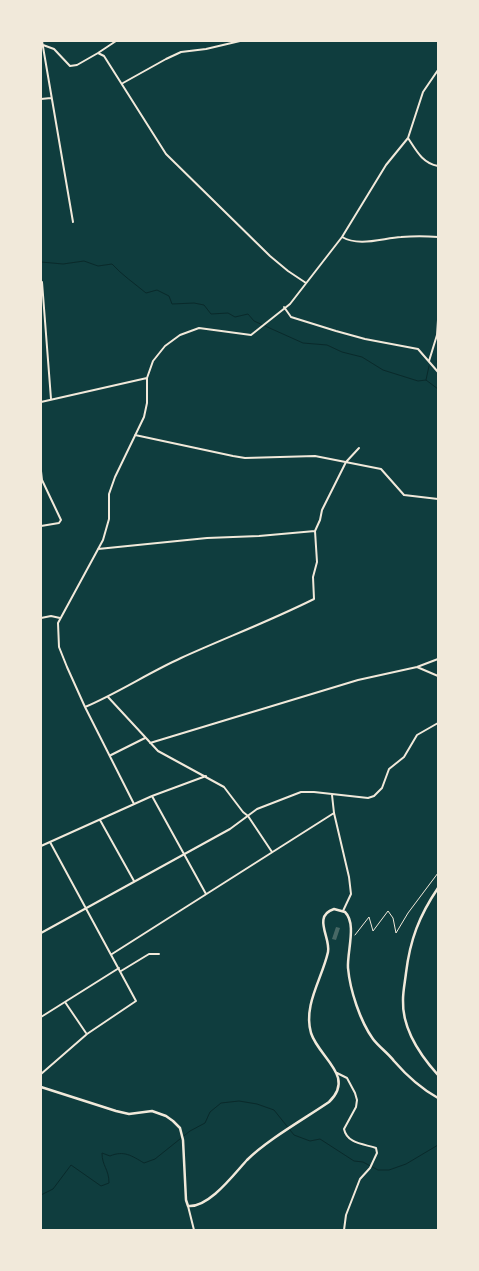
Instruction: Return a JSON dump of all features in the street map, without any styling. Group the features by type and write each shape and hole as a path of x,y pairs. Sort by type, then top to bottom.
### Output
{"street":[{"path":"42,41 73,222"},
{"path":"43,45 54,49 70,66 77,65 116,41"},
{"path":"123,83 181,52 206,49 240,41"},
{"path":"98,53 104,56 123,83 166,154 270,256 306,284"},
{"path":"134,804 85,707 59,647 58,623 104,540 109,519 109,494 115,477 144,417 147,403 147,378 153,361 165,346 180,335 199,328 251,335 290,304 342,237 386,165 408,138 423,92 438,70"},
{"path":"41,99 51,98"},
{"path":"408,138 420,157 438,166"},
{"path":"342,237 348,241 359,242 403,236 438,237"},
{"path":"438,267 438,290"},
{"path":"42,282 51,399"},
{"path":"284,308 291,317 336,331 365,339 418,349 438,372"},
{"path":"429,361 437,335 438,320"},
{"path":"41,343 46,344"},
{"path":"41,402 147,378"},
{"path":"135,435 245,458 315,456 346,462 381,470 404,495 438,499"},
{"path":"85,707 108,698 175,661 275,619 314,599 312,577 316,562 315,531 322,510 346,462 359,448"},
{"path":"41,471 42,480 62,520 59,524 41,526"},
{"path":"98,549 207,538 315,531"},
{"path":"41,618 51,616 60,618"},
{"path":"150,743 358,680 418,667 438,660"},
{"path":"418,667 438,676"},
{"path":"108,698 144,738 166,757 206,776 224,787 248,816 272,852"},
{"path":"41,933 230,829 257,809 301,792 368,798 374,796 382,788 389,769 404,757 417,734 438,723"},
{"path":"110,756 144,738"},
{"path":"41,846 152,796 206,776"},
{"path":"332,795 351,894 342,911"},
{"path":"152,796 206,894"},
{"path":"112,954 334,813"},
{"path":"100,820 134,881"},
{"path":"41,1074 87,1034 136,1000 50,842"},
{"path":"438,888 424,910 410,946 403,1002 408,1025 418,1050 438,1075"},
{"path":"344,1230 346,1215 360,1179 370,1168 377,1153 376,1148 353,1141 345,1135 344,1130 356,1108 357,1100 347,1078 337,1073 314,1042 309,1018 312,1000 328,948 322,921 330,910 342,911 348,916 351,927 348,967 352,995 371,1036 416,1083 438,1098"},
{"path":"121,971 149,954 159,954"},
{"path":"41,1017 119,968"},
{"path":"66,1002 87,1034"},
{"path":"188,1206 193,1206 210,1197 231,1179 248,1159 261,1148 329,1102 336,1095 338,1089 337,1073"},
{"path":"41,1087 116,1111 130,1114 152,1111 161,1113 173,1121 182,1133 185,1171 184,1191 195,1230"},
{"path":"306,1230 318,1230"}],"path":[{"path":"351,927 354,937 369,917 372,931 388,911 393,918 396,933 408,913 438,873"}],"building":[{"path":"336,927 340,928 336,940 332,939"}],"waterway":[{"path":"41,262 63,264 84,261 98,266 112,264 146,293 157,290 169,296 172,304 194,303 204,305 211,314 228,313 235,317 248,314 254,321 303,343 327,345 342,352 362,357 383,370 418,381 426,380 438,389"},
{"path":"437,362 438,358"},
{"path":"426,380 429,366"},
{"path":"41,1195 53,1189 71,1165 101,1186 109,1183 102,1153 110,1156 124,1154 144,1163 155,1159 190,1131 205,1123 210,1112 221,1103 239,1101 257,1104 274,1110 294,1135 310,1141 320,1139 354,1161 363,1162 378,1170 389,1170 406,1164 438,1145"}]}
